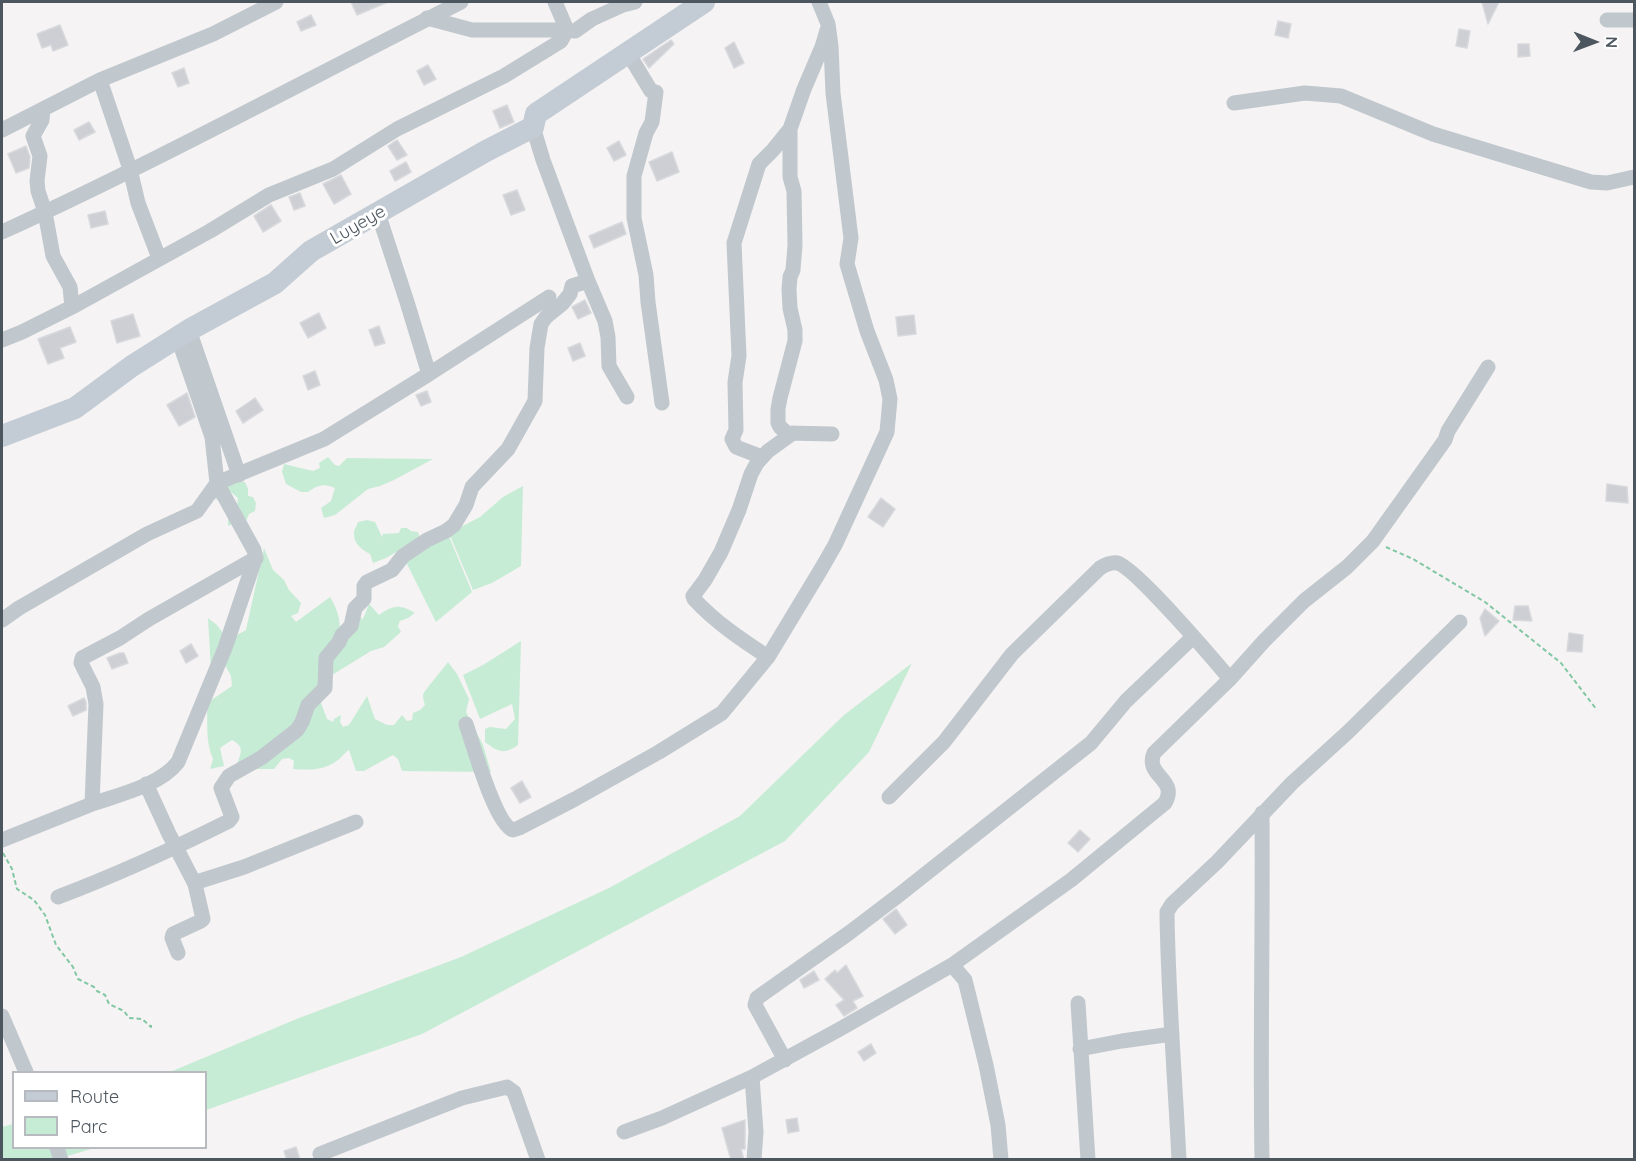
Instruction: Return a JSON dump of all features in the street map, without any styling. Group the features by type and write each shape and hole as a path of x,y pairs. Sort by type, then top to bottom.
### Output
{"street":[{"path":"2,130 100,80 213,34 276,2"},
{"path":"2,232 212,130 460,2"},
{"path":"555,2 567,30"},
{"path":"427,18 472,30 575,31 592,19 635,2"},
{"name":"Luyeye","path":"2,436 75,408 132,366 183,334 275,283 311,251 532,128 536,114 704,2"},
{"path":"466,724 486,787 507,827 513,830 575,799 719,716 768,657 835,545 888,429 890,399 886,380 867,331 847,264 852,242 832,93 828,24 819,2"},
{"path":"1607,20 1635,20"},
{"path":"828,24 822,47 790,129 790,177 794,191 795,245 789,289 795,341 778,409 778,423 785,432 832,435"},
{"path":"2,340 72,307 210,231 268,195 333,169 397,129 504,76 561,41 567,30"},
{"path":"628,53 651,91 656,92 652,122 646,133 634,176 634,218 646,275 662,403"},
{"path":"100,80 130,169 138,203 159,258"},
{"path":"1234,103 1305,93 1341,96 1434,134 1591,182 1607,183 1635,177"},
{"path":"43,110 42,120 33,136 40,156 38,191 45,212 53,256 70,287 72,307"},
{"path":"532,128 605,321 609,366 627,397"},
{"path":"762,457 736,447 732,439 736,430 735,389 739,357 734,243 759,164 790,129"},
{"path":"378,213 429,374"},
{"path":"58,897 176,847 229,821 232,817 221,788 224,782 229,776 261,758 297,730 308,705 325,688 326,658 351,626 355,608 364,599 364,586 367,582 392,570 403,556 454,525 466,505 472,488 508,449 533,403 541,324 562,304 570,294 572,286 588,281"},
{"path":"2,620 147,534 197,511 217,483 324,439 549,297"},
{"path":"183,334 239,474"},
{"path":"2,840 92,804 124,794 167,774 178,762 225,648 257,556 217,483 212,437 183,334"},
{"path":"624,1132 752,1077 952,964 1071,880 1165,803 1169,790 1153,766 1151,759 1154,753 1304,601 1347,567 1373,542 1445,440 1448,431 1488,367"},
{"path":"768,657 706,612 693,596 721,552 757,463 768,451 793,433"},
{"path":"92,804 96,704 93,687 81,663 82,658 255,559"},
{"path":"889,797 944,742 1012,654 1100,568 1106,565 1118,563 1125,567 1160,600 1230,678"},
{"path":"1179,1160 1167,912 1172,904 1292,783 1348,732 1460,622"},
{"path":"785,1060 758,1010 757,998 891,901 1091,743 1126,701 1193,637"},
{"path":"146,784 195,884 203,919 173,934 172,938 178,953"},
{"path":"1262,813 1263,969 1260,1069 1262,1160"},
{"path":"195,884 356,822"},
{"path":"952,964 965,980 986,1065 998,1125 1001,1160"},
{"path":"1078,1004 1088,1160"},
{"path":"2,1016 26,1071"},
{"path":"1080,1049 1172,1034"},
{"path":"752,1077 756,1132 754,1160"},
{"path":"320,1154 462,1098 507,1087 514,1092 538,1160"}],"path":[{"path":"1373,542 1413,559 1485,603 1561,663 1598,710"},
{"path":"2,851 12,869 17,889 34,900 45,915 56,945 73,967 78,979 105,995 109,1004 124,1011 129,1018 142,1019 151,1027 151,1025"}],"green space":[{"path":"328,457 339,466 347,458 433,459 394,480 368,489 335,515 324,518 321,508 331,501 335,488 321,485 308,492 301,492 286,484 282,472 284,464 313,471 320,468 319,463"},
{"path":"228,482 245,482 248,496 253,497 256,503 255,511 249,514 244,526 238,521 228,526 228,518 237,507 238,498 231,492 223,500 211,499"},
{"path":"523,486 521,566 492,583 473,590 449,533 480,517 503,497"},
{"path":"367,520 375,522 382,537 383,534 399,533 401,528 407,528 418,532 420,538 373,563 370,554 359,546 354,537 354,530 358,522"},
{"path":"448,534 472,592 436,622 404,558"},
{"path":"264,548 273,570 284,580 289,590 301,603 298,613 291,616 296,622 330,597 338,613 340,631 357,616 363,619 369,604 379,615 388,609 397,607 415,613 400,621 398,626 401,632 384,647 371,651 332,675 318,695 327,719 333,722 341,715 340,722 343,727 349,725 367,696 375,719 387,725 394,725 402,715 407,721 412,720 413,713 425,705 424,693 448,662 457,674 469,699 466,712 483,745 491,772 402,771 398,759 393,755 364,771 356,771 349,750 333,764 316,769 293,769 294,761 289,758 282,759 274,769 235,769 241,750 240,746 232,740 220,748 224,766 210,769 213,759 208,739 207,703 232,686 231,676 224,663 211,671 208,618 217,625 228,640 246,630"},
{"path":"521,641 518,745 501,751 485,742 485,729 490,727 506,729 515,719 512,704 480,719 463,675"},
{"path":"912,663 869,752 785,841 422,1034 207,1110 207,1071 172,1071 299,1018 461,957 609,888 740,816 844,715"},
{"path":"12,1124 12,1149 91,1149 58,1159 2,1160 2,1127"}],"building":[{"path":"351,2 388,2 357,15"},
{"path":"1482,2 1499,2 1488,24"},
{"path":"311,15 316,25 301,31 297,22"},
{"path":"1278,21 1291,24 1288,38 1275,35"},
{"path":"60,25 68,45 53,51 51,45 42,48 37,34"},
{"path":"1459,29 1470,31 1467,48 1456,46"},
{"path":"671,40 674,44 649,68 643,59"},
{"path":"734,42 744,63 734,68 725,48"},
{"path":"1518,44 1529,44 1530,56 1518,57"},
{"path":"428,65 436,79 424,85 417,71"},
{"path":"184,68 189,83 178,87 172,73"},
{"path":"507,105 514,122 500,128 493,111"},
{"path":"89,122 95,132 79,140 74,130"},
{"path":"397,140 407,155 397,160 388,146"},
{"path":"619,141 626,155 614,161 607,148"},
{"path":"26,146 30,157 29,168 16,173 8,154"},
{"path":"672,152 679,172 657,181 649,162"},
{"path":"406,162 411,172 395,181 390,171"},
{"path":"341,175 351,194 334,204 323,184"},
{"path":"517,190 525,210 511,215 503,195"},
{"path":"300,193 305,206 294,210 289,197"},
{"path":"271,205 281,221 263,232 254,216"},
{"path":"105,211 108,224 91,228 88,215"},
{"path":"622,222 626,234 594,248 589,236"},
{"path":"585,300 591,313 578,319 572,307"},
{"path":"319,313 326,328 308,338 300,323"},
{"path":"133,314 140,336 117,343 111,321"},
{"path":"914,315 916,334 898,336 896,317"},
{"path":"379,326 385,343 375,346 369,330"},
{"path":"70,327 76,342 60,348 64,358 48,364 38,339"},
{"path":"580,343 585,356 573,361 568,348"},
{"path":"315,371 320,385 308,390 303,376"},
{"path":"427,391 431,402 421,406 416,395"},
{"path":"187,393 195,417 179,426 167,405"},
{"path":"255,398 263,410 243,423 236,411"},
{"path":"1607,484 1627,487 1628,503 1606,501"},
{"path":"881,498 895,509 883,527 868,517"},
{"path":"1515,606 1528,606 1532,621 1513,620"},
{"path":"1485,609 1499,621 1485,636 1480,618"},
{"path":"1569,633 1583,635 1582,652 1567,651"},
{"path":"191,644 198,656 186,663 180,651"},
{"path":"124,653 128,663 112,669 107,658"},
{"path":"84,698 86,710 73,716 68,706"},
{"path":"522,781 531,797 520,803 511,788"},
{"path":"1080,830 1090,839 1078,852 1068,843"},
{"path":"896,909 907,925 895,934 883,919"},
{"path":"846,965 863,996 853,1001 857,1008 844,1016 836,1005 844,1000 825,979 835,970 837,973"},
{"path":"814,971 819,980 804,988 800,980"},
{"path":"871,1044 876,1053 864,1061 858,1052"},
{"path":"797,1118 799,1131 788,1133 786,1120"},
{"path":"745,1120 745,1149 741,1149 744,1160 731,1160 722,1128"},
{"path":"296,1147 300,1160 287,1160 284,1151"}]}
